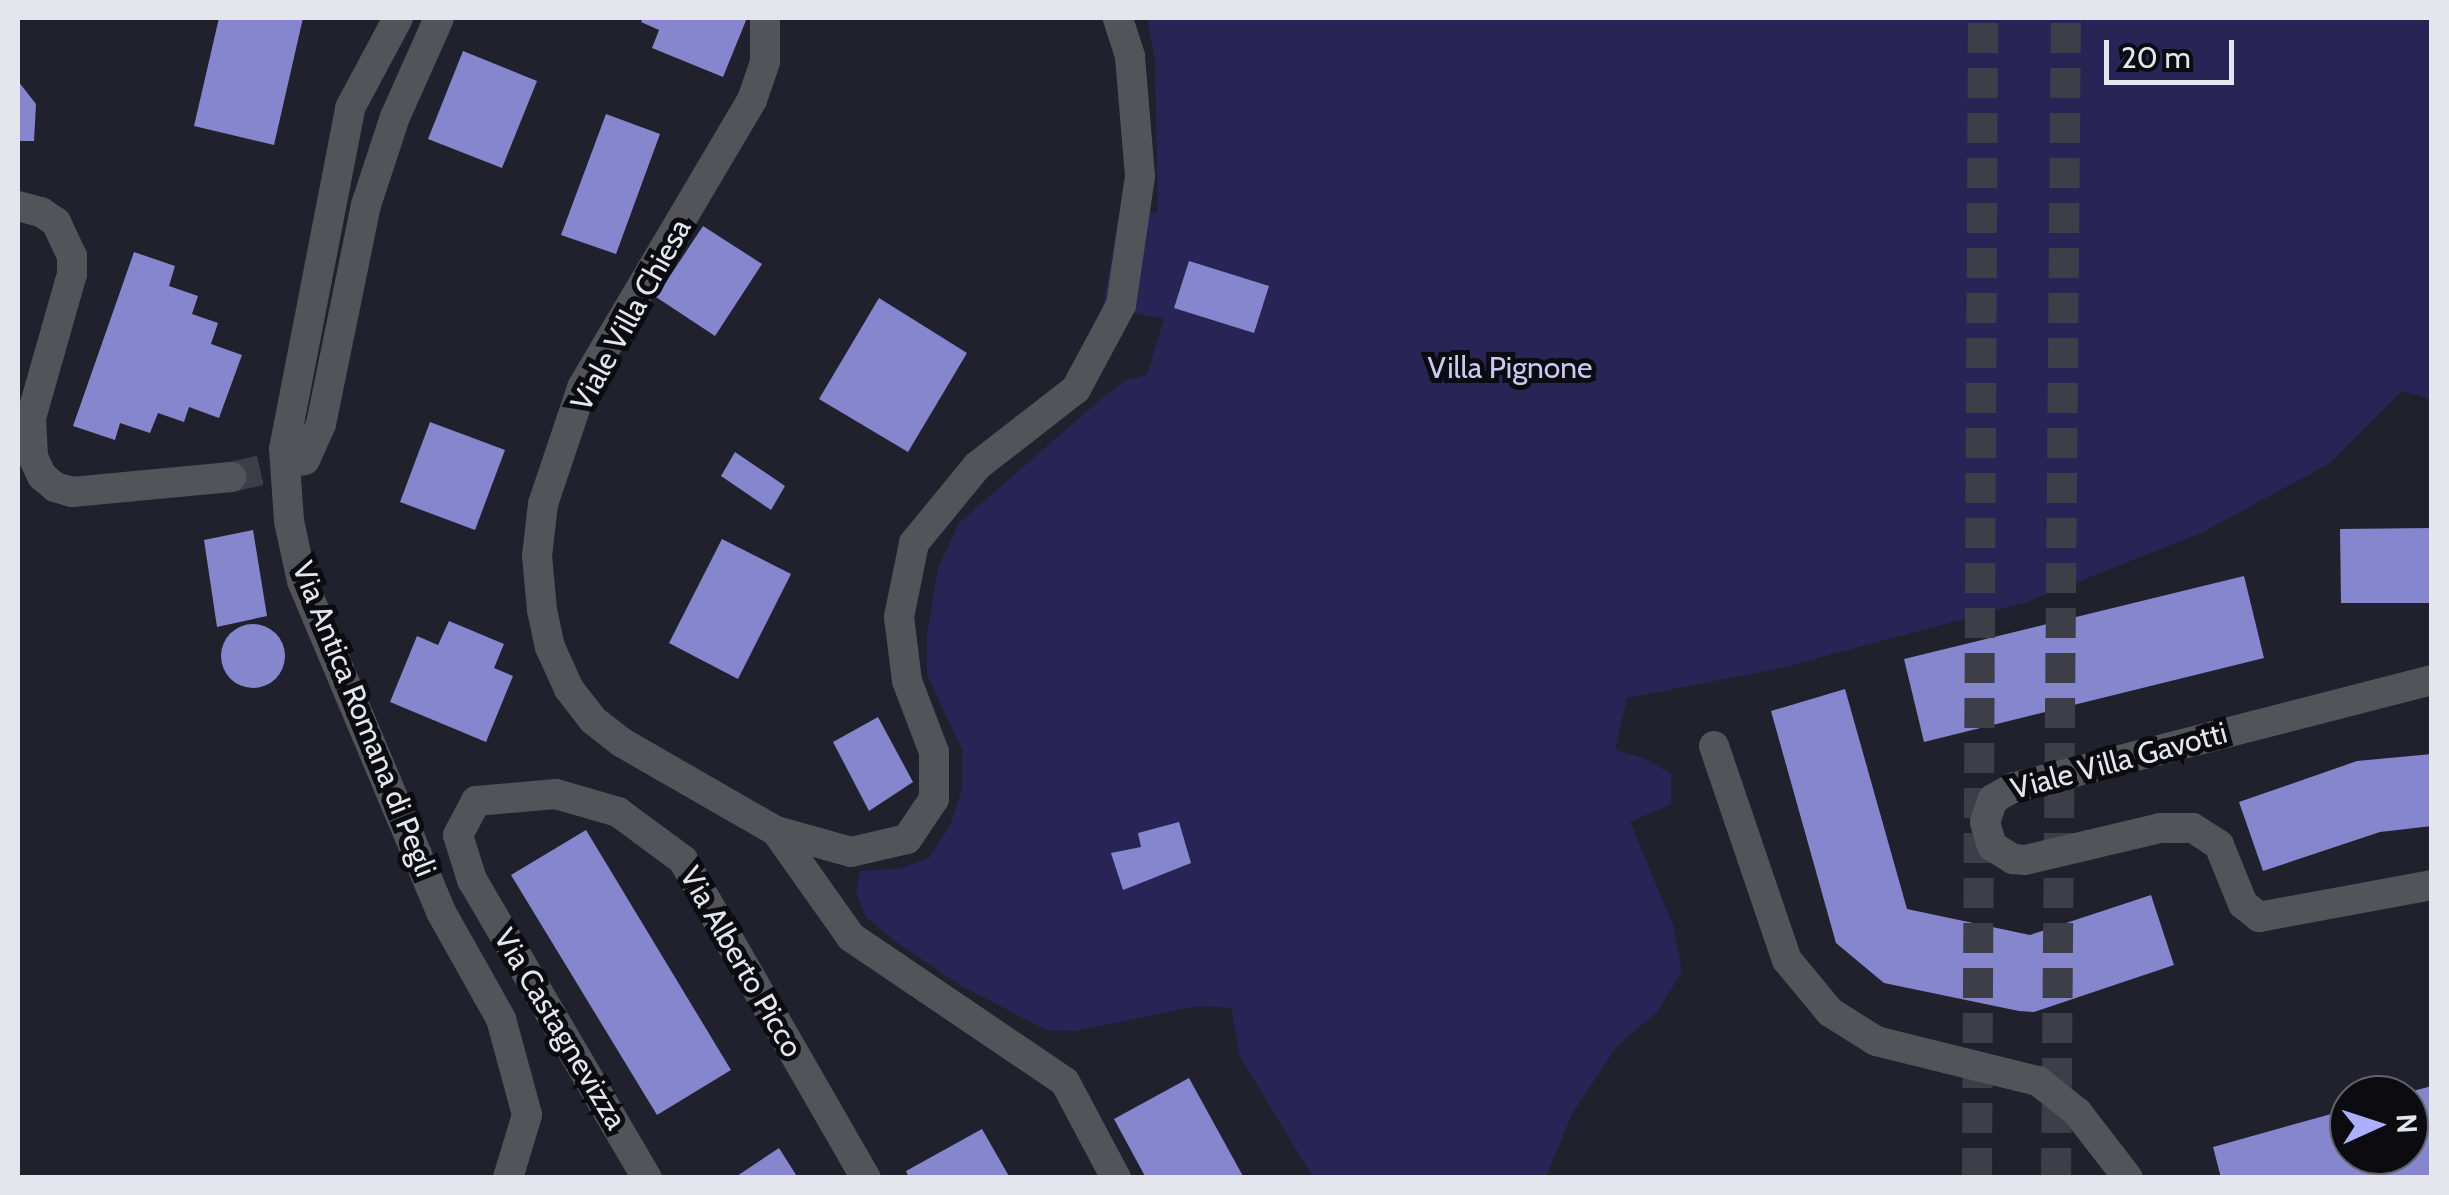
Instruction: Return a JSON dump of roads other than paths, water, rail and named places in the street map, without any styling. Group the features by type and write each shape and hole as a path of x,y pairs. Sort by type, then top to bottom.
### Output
{"street":[{"name":"Via Antica Romana di Pegli","path":"398,18 350,108 294,455 289,521 302,580 441,912 501,1019 526,1114 508,1178"},
{"path":"294,455 321,424 366,204 396,117 439,18"},
{"name":"Viale Villa Chiesa","path":"766,18 765,62 752,100 582,388 543,504 537,556 550,647 569,690 592,720 621,742 776,831 851,852 907,839 934,799 934,752 907,681 900,617 914,543 977,466 1076,389 1117,315 1134,240 1140,176 1130,56 1118,18"},
{"path":"350,108 396,117"},
{"path":"18,206 41,212 56,222 72,256 72,274 31,418 32,457 42,476 55,488 72,492 231,477"},
{"name":"Viale Villa Gavotti","path":"2432,680 2014,787 1993,799 1984,822 1992,846 2013,859 2025,860 2160,828 2193,828 2219,846 2244,904 2259,916 2432,886"},
{"path":"1714,746 1787,960 1830,1012 1876,1041 2038,1081 2077,1112 2128,1178"},
{"name":"Via Alberto Picco","path":"472,880 458,835 476,802 556,794 618,812 683,860 866,1178"},
{"path":"776,831 850,936 1064,1082 1116,1178"},
{"name":"Via Castagnevizza","path":"472,880 647,1178"}],"tunnel":[{"path":"1977,1178 1983,18"},
{"path":"2056,1178 2066,18"},
{"path":"231,477 305,460"}],"park label":[{"name":"Villa Pignone","path":"1510,368"}]}
